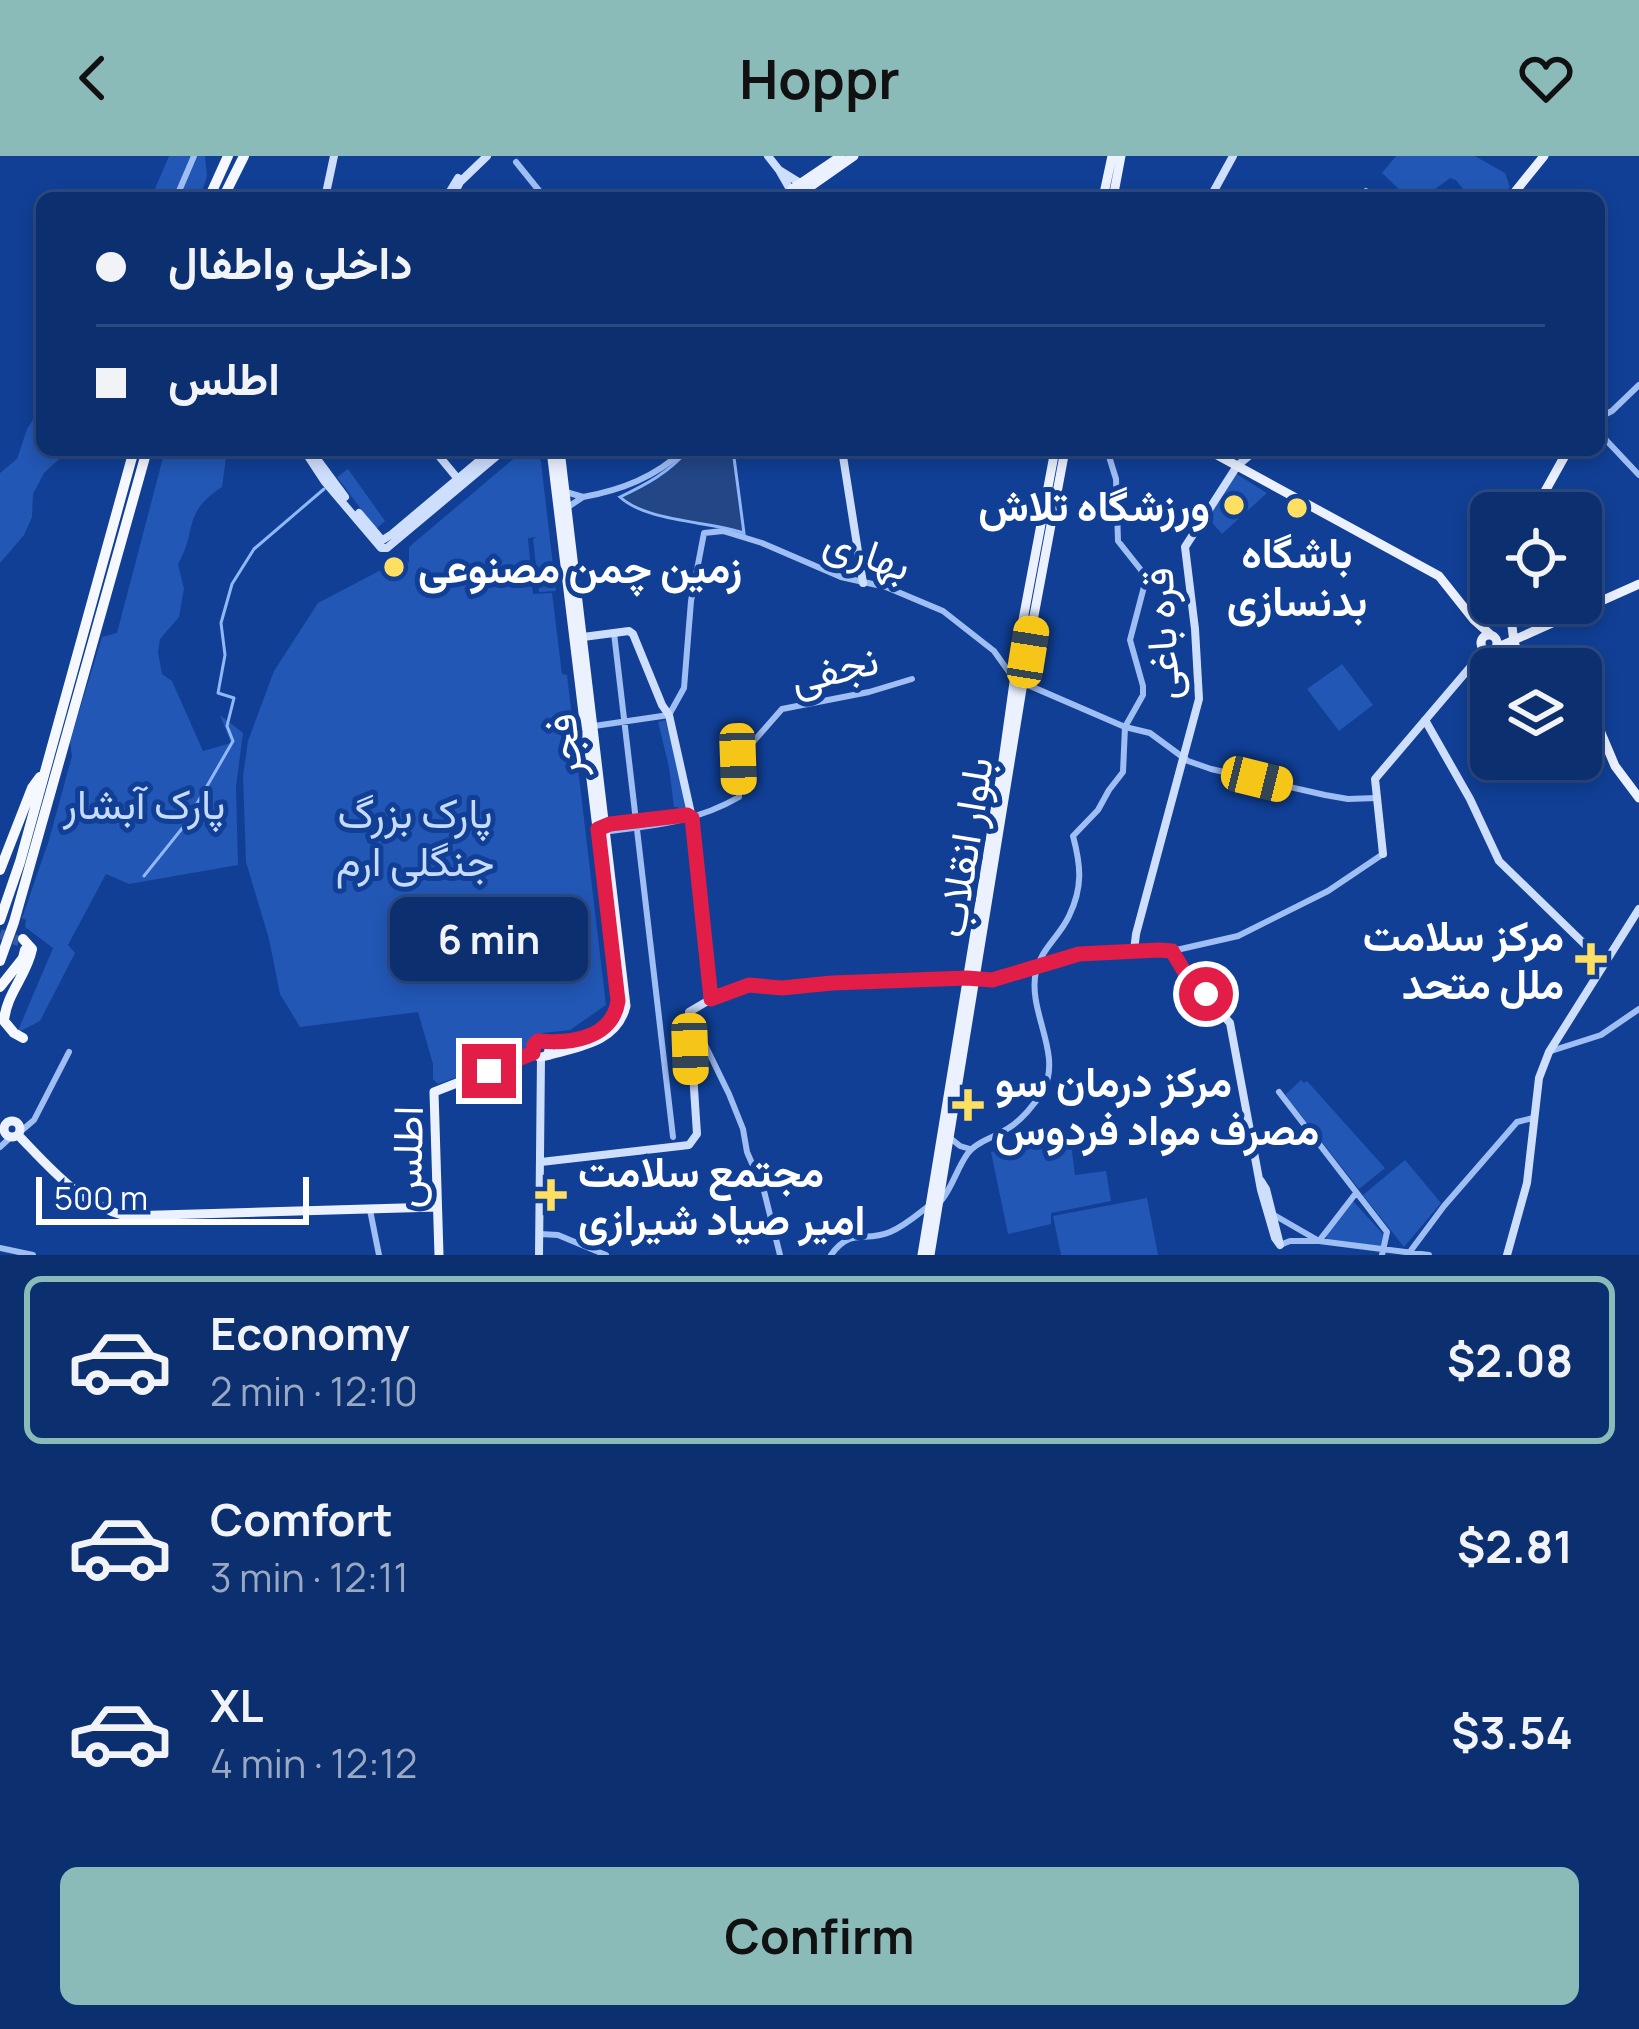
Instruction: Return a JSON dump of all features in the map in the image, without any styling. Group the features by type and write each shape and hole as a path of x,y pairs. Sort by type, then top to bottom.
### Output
{"highway":[{"path":"210,192 214,156"},
{"path":"212,192 228,156"},
{"path":"226,192 244,156"},
{"path":"0,920 132,456"},
{"path":"0,961 145,456"},
{"path":"0,870 32,788 45,769"},
{"path":"0,986 23,958 21,940 32,949 31,958 5,1008 4,1021 23,1038"}],"main road":[{"path":"328,192 336,156"},
{"path":"453,192 484,156"},
{"path":"768,156 798,192 841,156"},
{"path":"829,167 854,156"},
{"path":"1104,192 1112,156"},
{"path":"1114,192 1121,156"},
{"path":"1213,192 1233,156"},
{"path":"1515,192 1544,156"},
{"path":"312,456 379,541 485,456"},
{"path":"444,456 461,478"},
{"path":"461,478 495,456"},
{"name":"فجر","path":"559,456 602,829"},
{"name":"فجر","path":"540,1055 598,1041 617,1028 626,1006 559,456"},
{"path":"843,456 863,583"},
{"name":"بلوار انقلاب","path":"1018,682 1022,625 1054,456"},
{"name":"بلوار انقلاب","path":"926,1255 1002,768 1064,456"},
{"path":"1219,456 1439,576 1496,648"},
{"name":"قره باغی","path":"1134,951 1199,699 1185,547 1237,466 1249,456"},
{"path":"1545,492 1565,456"},
{"path":"1487,648 1514,642 1639,584"},
{"path":"1512,624 1516,648"},
{"path":"579,638 629,631 668,715 692,818 711,999"},
{"path":"1383,854 1375,779 1470,667"},
{"path":"1425,720 1499,861 1605,964"},
{"path":"1602,734 1616,766 1639,798"},
{"path":"1508,1255 1527,1183 1539,1078 1550,1052 1639,909"},
{"name":"فجر","path":"540,1055 550,1049 546,1042 590,1035 610,1023 618,1001 616,948"},
{"path":"1172,951 1230,1023 1261,1190 1282,1250"},
{"path":"541,1162 689,1145 697,1134 689,1012 711,999 749,985 782,988 970,978"},
{"path":"539,1255 540,1055"},
{"name":"اطلس","path":"439,1255 434,1092 540,1055"},
{"name":"بلوار انقلاب","path":"934,1205 950,1137 957,1061"},
{"path":"3,1121 16,1124 17,1134 72,1189 124,1216 437,1207"},
{"path":"1261,1181 1282,1250"}],"street":[{"path":"179,192 194,156"},
{"path":"512,158 540,192"},
{"path":"1605,416 1639,385"},
{"path":"1605,437 1639,475"},
{"path":"568,507 583,497 640,481 678,456"},
{"path":"831,1255 848,1237 892,1231 934,1205 952,1187 970,1149 1016,1123 1048,1078 1035,974 1046,947 1069,917 1081,878 1073,836 1099,810 1123,772 1125,727 1143,695 1130,640 1145,584 1137,564 1118,541 1116,478 1109,456"},
{"path":"566,492 583,497"},
{"name":"بهاری","path":"668,715 684,688 691,601 704,533 723,531 943,611 994,652 1018,682"},
{"path":"614,633 673,1137"},
{"name":"نجفی","path":"692,818 739,797 738,759 782,709 912,680"},
{"path":"1018,682 1150,733 1210,769 1325,795 1377,798"},
{"path":"593,726 668,715"},
{"path":"602,829 610,824 692,818"},
{"path":"970,978 992,980 1079,954 1172,951 1238,936 1328,891 1383,854"},
{"path":"1550,1052 1601,1035 1639,1010"},
{"path":"689,1012 736,1111 780,1255"},
{"path":"0,1147 34,1120 69,1052"},
{"path":"1279,1092 1387,1232 1382,1252"},
{"path":"1409,1253 1517,1122 1533,1118"},
{"path":"950,1137 970,1149"},
{"path":"1319,1240 1357,1192"},
{"path":"370,1210 379,1255"},
{"path":"1273,1214 1319,1240"},
{"path":"540,1234 558,1235 606,1255"},
{"path":"1282,1250 1290,1241 1319,1240 1429,1255"},
{"path":"0,1248 33,1255"}],"green space":[{"path":"169,156 205,156 207,176 202,192 154,192"},
{"path":"1396,156 1475,156 1505,173 1510,187 1505,192 1465,192 1450,178 1431,192 1402,192 1382,173"},
{"path":"36,415 36,456 62,456 44,473 33,494 32,517 24,535 0,563 0,473 17,459"},
{"name":"پارک آبشار","path":"163,456 226,456 222,487 195,514 178,564 184,589 179,617 160,639 158,652 162,674 172,681 203,751 231,743 220,715 243,733 236,787 238,865 129,884 106,874 68,945 75,953 40,1021 17,1033 53,948 25,927 22,918 49,840 72,756 70,741 102,637 117,633"},
{"name":"پارک بزرگ جنگلی ارم","path":"517,456 539,456 556,591 539,592 536,537 528,538 533,594 552,593 562,674 567,675 606,1005 570,1030 543,1033 517,1055 438,1084 418,1012 300,1027 280,994 246,862 243,776 248,741 274,671 318,603 379,571 399,554 409,563 409,547"},
{"path":"348,469 385,521 376,529 337,477"},
{"name":"ورزشگاه تلاش","path":"1235,473 1267,493 1222,534 1208,518"},
{"path":"1342,664 1373,705 1339,731 1307,689"},
{"path":"665,720 687,812 679,813 674,807 658,722"},
{"path":"1301,1080 1307,1081 1385,1168 1359,1189 1285,1095"},
{"path":"1070,1136 1075,1175 1106,1171 1111,1201 1051,1213 1051,1224 1008,1234 991,1152"},
{"path":"1405,1160 1441,1203 1404,1247 1363,1195"},
{"path":"1147,1198 1158,1255 1061,1255 1053,1216"},
{"path":"1352,1200 1383,1234 1381,1246 1326,1240"}],"shaded area":[{"path":"682,456 734,456 744,533 662,516 620,497"}],"waterway":[{"path":"144,876 184,826 233,741 227,726 234,698 218,693 225,655 221,623 232,584 254,549 324,489"}],"tunnel":[{"path":"0,934 19,941"}],"place":[{"name":"ورزشگاه تلاش","path":"1234,505"},
{"name":"باشگاه بدنسازی","path":"1297,508"},
{"name":"زمین چمن مصنوعی","path":"394,567"},
{"name":"مرکز سلامت ملل متحد","path":"1591,959"},
{"name":"مرکز درمان سو مصرف مواد فردوس","path":"968,1105"},
{"name":"مجتمع سلامت امیر صیاد شیرازی","path":"551,1195"}],"route":[{"path":"489,1071 533,1053 538,1041 590,1035 610,1023 618,1001 598,829 687,815 692,818 711,999 749,985 782,988 992,980 1079,954 1159,950 1172,951 1206,994"}]}
